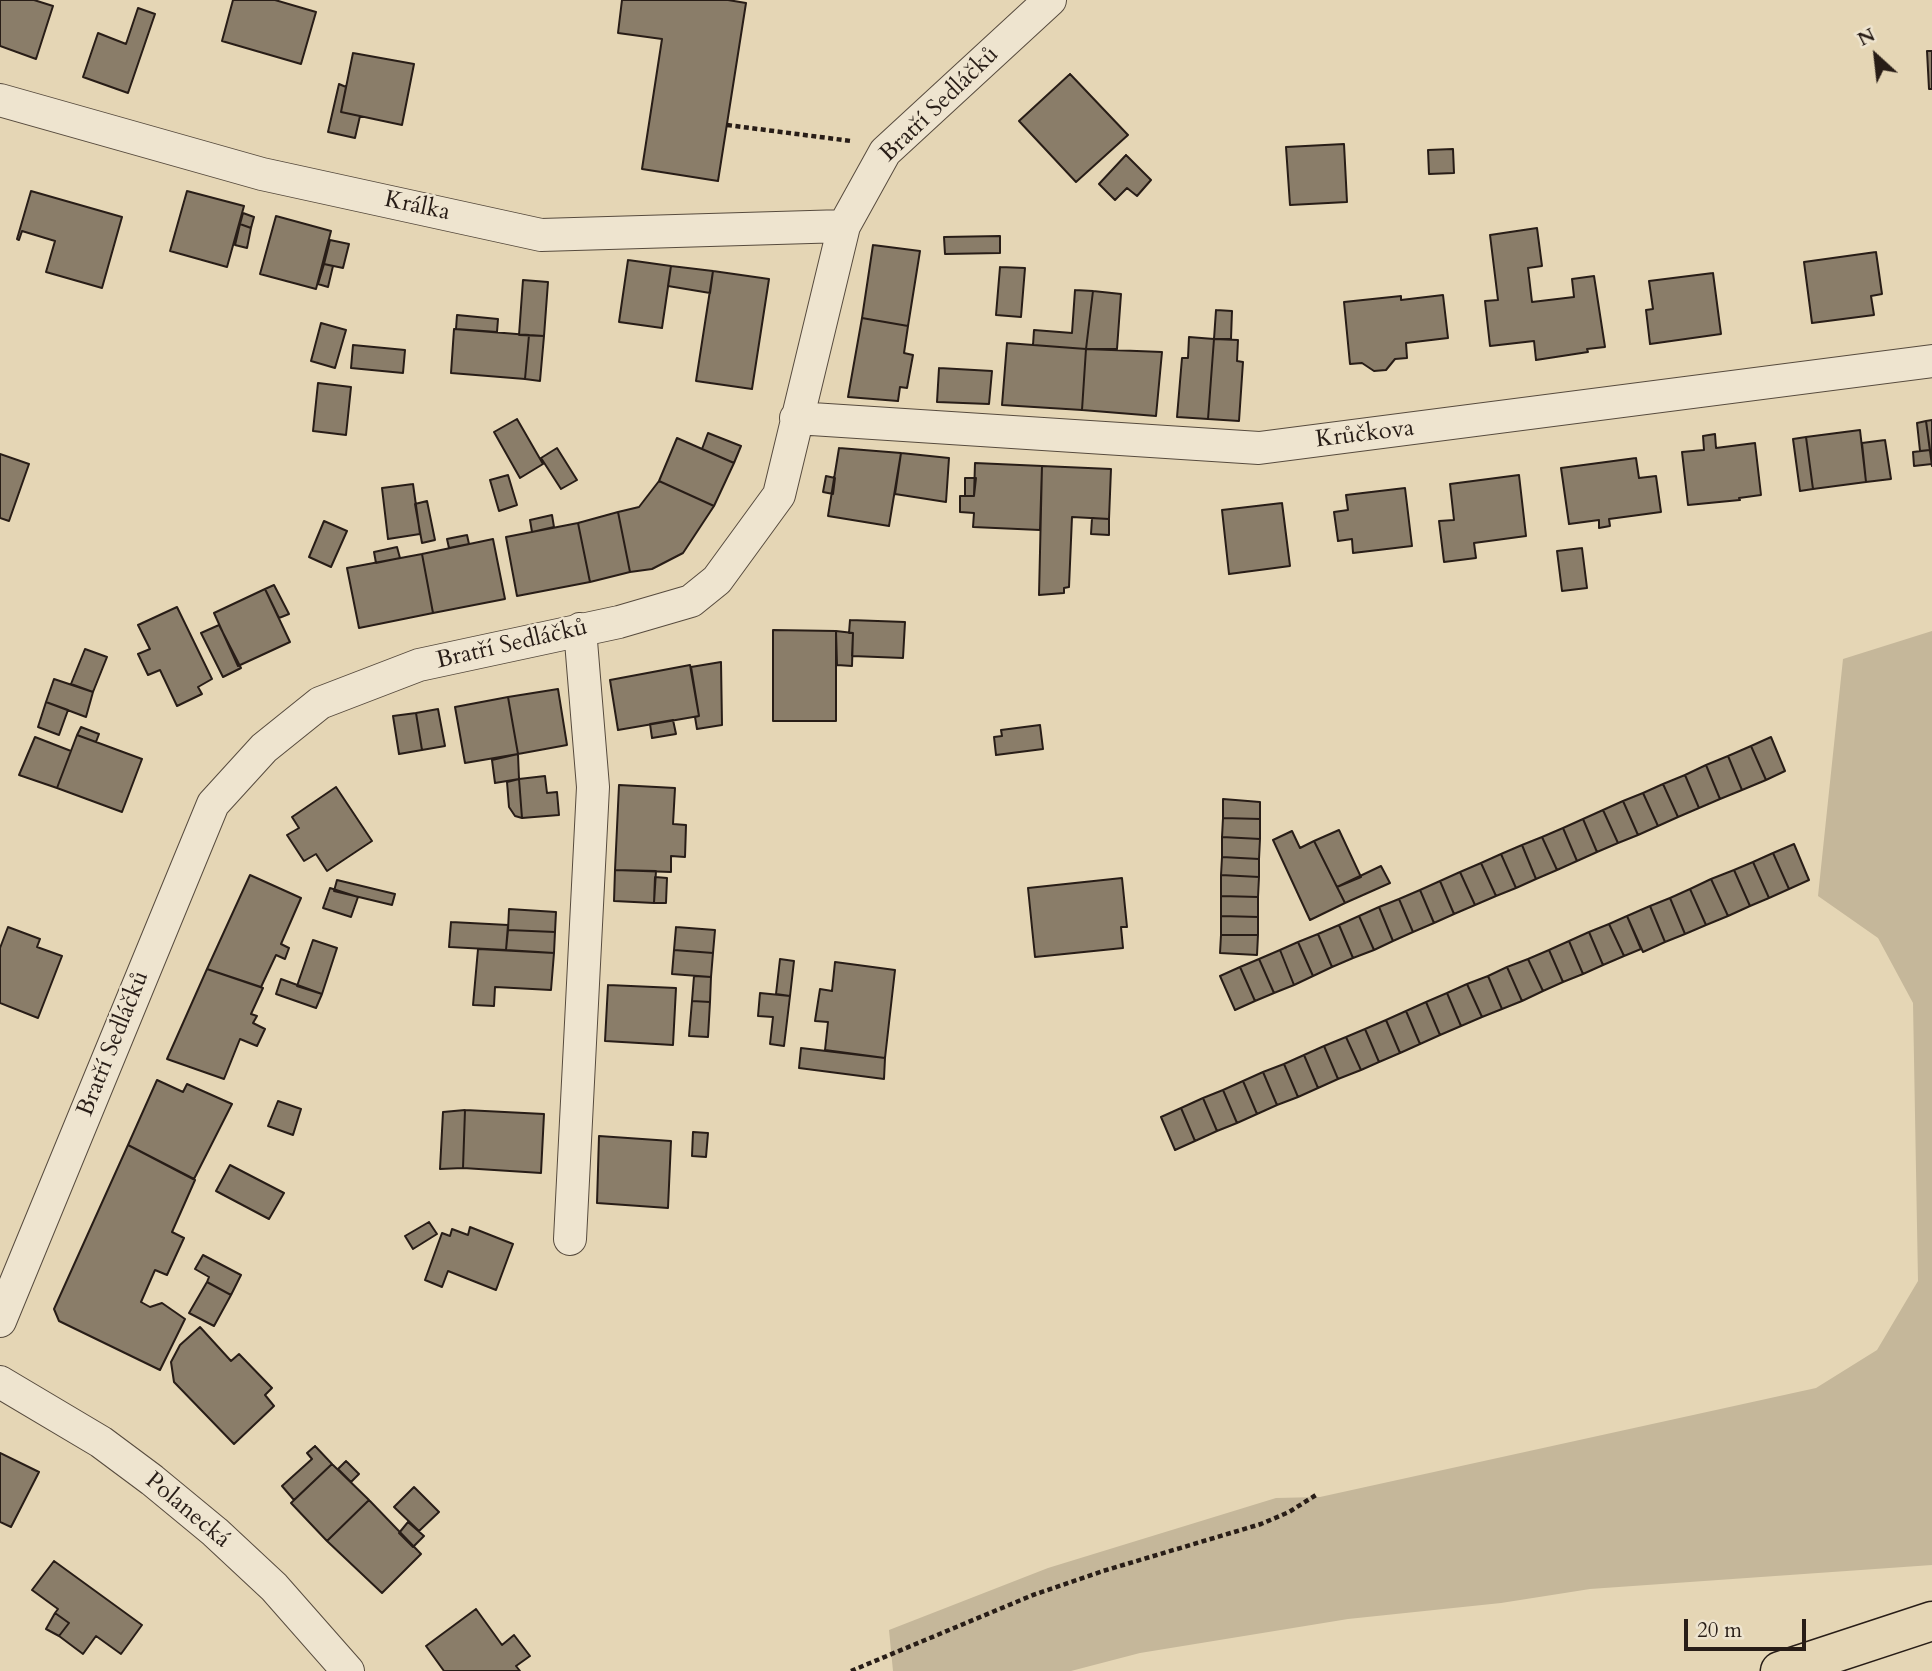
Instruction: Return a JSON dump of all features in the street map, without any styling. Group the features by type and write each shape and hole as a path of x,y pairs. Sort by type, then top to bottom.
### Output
{"highway":[{"path":"1780,1671 1932,1621"}],"street":[{"name":"Bratří Sedláčků","path":"0,1321 213,804 264,748 320,703 419,666 620,622 691,601 717,580 779,495 844,226 885,152 1050,0"},
{"name":"Králka","path":"0,100 262,174 541,235 844,226"},
{"name":"Krůčkova","path":"796,418 1259,448 1932,361"},
{"path":"570,1239 593,787 580,629"},
{"name":"Polanecká","path":"0,1382 101,1442 215,1532 274,1587 348,1671"}],"path":[{"path":"727,125 862,142 885,152"},
{"path":"851,1671 1033,1595 1103,1571 1261,1524 1316,1495"}],"shaded area":[{"path":"1932,631 1932,1565 1590,1589 1501,1603 1348,1619 1140,1653 1071,1671 893,1671 889,1630 1048,1568 1276,1498 1320,1497 1816,1388 1877,1350 1918,1281 1913,1003 1878,938 1818,896 1843,659"}],"building":[{"path":"0,0 34,0 53,6 36,59 0,46"},
{"path":"233,0 275,0 316,12 301,64 222,41"},
{"path":"622,0 728,0 746,3 718,181 642,169 662,39 618,33"},
{"path":"138,8 155,14 128,93 83,77 98,33 126,44"},
{"path":"1927,51 1932,51 1932,89 1929,89"},
{"path":"353,53 414,64 402,125 341,112"},
{"path":"1070,74 1128,135 1076,182 1019,121"},
{"path":"339,84 346,87 341,112 360,116 355,138 328,132"},
{"path":"1344,144 1347,202 1290,205 1286,147"},
{"path":"1453,149 1454,173 1429,174 1428,150"},
{"path":"1126,155 1151,180 1137,196 1127,188 1115,200 1099,184"},
{"path":"31,191 122,217 102,288 46,272 55,241 22,231 19,240 17,239"},
{"path":"187,191 244,206 227,267 170,251"},
{"path":"243,213 254,217 251,228 240,224"},
{"path":"276,216 331,231 316,289 260,274"},
{"path":"240,224 251,228 247,248 235,245"},
{"path":"1537,228 1542,266 1528,268 1532,302 1574,297 1572,279 1594,276 1605,347 1536,360 1534,341 1490,346 1485,301 1498,300 1490,235"},
{"path":"1000,236 1000,253 945,254 944,237"},
{"path":"330,240 349,244 343,268 324,264"},
{"path":"873,245 920,251 908,326 862,318"},
{"path":"1876,252 1882,294 1871,296 1874,315 1812,323 1804,262"},
{"path":"628,260 671,266 662,328 619,322"},
{"path":"324,264 333,266 328,287 318,284"},
{"path":"671,266 713,271 710,293 668,286"},
{"path":"1000,267 1025,268 1021,317 996,315"},
{"path":"713,271 769,279 752,389 696,381"},
{"path":"1713,273 1721,334 1650,344 1646,310 1653,309 1649,281"},
{"path":"523,280 548,282 544,336 519,335"},
{"path":"1075,290 1093,291 1086,349 1033,345 1034,330 1072,333"},
{"path":"1093,291 1121,294 1117,349 1086,349"},
{"path":"1443,295 1448,338 1406,343 1407,358 1395,359 1386,370 1374,371 1362,363 1350,364 1344,302"},
{"path":"1216,310 1232,311 1231,339 1214,339"},
{"path":"457,315 498,319 497,332 456,329"},
{"path":"862,318 908,326 904,353 913,355 907,388 900,387 898,401 848,397"},
{"path":"321,323 346,330 335,368 311,361"},
{"path":"454,329 529,335 525,379 451,373"},
{"path":"529,335 544,336 540,381 525,379"},
{"path":"1189,337 1214,339 1208,419 1177,417 1182,358 1188,358"},
{"path":"1214,339 1238,340 1237,361 1243,362 1239,421 1208,419"},
{"path":"1007,343 1086,349 1082,410 1002,405"},
{"path":"353,345 405,350 403,373 351,368"},
{"path":"1086,349 1162,352 1156,416 1082,410"},
{"path":"939,368 992,371 989,404 937,402"},
{"path":"318,383 351,387 346,435 313,431"},
{"path":"517,419 543,464 520,478 494,432"},
{"path":"1932,420 1932,466 1926,421"},
{"path":"1926,421 1930,450 1920,451 1917,423"},
{"path":"1860,430 1866,482 1813,489 1806,437"},
{"path":"708,433 741,446 734,463 702,449"},
{"path":"1715,434 1716,448 1755,443 1761,495 1739,498 1740,500 1688,505 1682,452 1704,450 1703,436"},
{"path":"1806,437 1813,489 1800,491 1793,439"},
{"path":"677,438 734,463 714,506 659,481"},
{"path":"1885,440 1891,479 1866,482 1862,443"},
{"path":"557,448 577,480 561,489 541,458"},
{"path":"839,448 901,453 889,526 828,516"},
{"path":"1930,450 1932,464 1914,466 1913,452"},
{"path":"901,453 949,458 946,502 895,494"},
{"path":"0,454 29,464 9,521 0,518"},
{"path":"1636,458 1639,478 1656,476 1661,512 1609,519 1610,526 1599,528 1599,520 1569,524 1561,468"},
{"path":"975,463 1042,466 1040,530 973,527 974,513 960,512 960,496 974,496"},
{"path":"1042,466 1111,469 1109,519 1072,517 1069,587 1064,588 1064,593 1039,595"},
{"path":"508,475 517,505 499,511 490,480"},
{"path":"1519,475 1526,536 1474,543 1476,558 1444,562 1439,521 1454,520 1450,484"},
{"path":"826,476 835,478 833,494 823,492"},
{"path":"965,478 976,478 974,496 965,496"},
{"path":"659,481 714,506 683,553 652,569 630,572 618,512 639,507"},
{"path":"413,484 420,534 388,539 382,488"},
{"path":"1405,488 1412,546 1353,553 1352,539 1338,541 1334,512 1348,510 1346,495"},
{"path":"427,501 435,540 422,543 415,504"},
{"path":"1282,503 1290,566 1229,574 1222,510"},
{"path":"618,512 630,572 590,582 578,523"},
{"path":"552,515 554,527 532,532 530,520"},
{"path":"1092,518 1109,519 1109,535 1091,534"},
{"path":"324,521 347,531 331,567 309,557"},
{"path":"578,523 590,582 517,596 506,537"},
{"path":"467,535 469,544 449,548 447,539"},
{"path":"493,539 505,599 433,613 422,554"},
{"path":"397,547 400,558 376,563 374,552"},
{"path":"1582,548 1587,588 1562,591 1557,551"},
{"path":"422,554 433,613 359,628 347,568"},
{"path":"274,585 289,614 279,618 265,589"},
{"path":"265,589 290,642 238,666 214,613"},
{"path":"177,607 212,679 198,687 202,694 177,706 160,670 148,675 138,654 150,649 138,625"},
{"path":"850,620 905,622 903,658 852,656 853,633 849,633"},
{"path":"219,625 241,668 223,677 201,633"},
{"path":"773,630 836,631 836,721 773,721"},
{"path":"836,631 853,633 852,666 837,665"},
{"path":"85,649 107,657 93,692 71,684"},
{"path":"721,662 722,725 697,729 695,717 699,716 691,667"},
{"path":"690,665 699,716 618,730 610,680"},
{"path":"54,679 93,692 86,717 46,702"},
{"path":"558,689 567,745 518,754 508,697"},
{"path":"508,697 518,754 465,763 455,707"},
{"path":"46,702 68,710 59,735 38,727"},
{"path":"438,709 445,746 422,750 416,713"},
{"path":"416,713 422,750 399,754 393,716"},
{"path":"673,720 676,734 652,738 650,724"},
{"path":"1040,725 1043,749 996,755 994,737 1002,736 1001,730"},
{"path":"81,727 99,734 96,742 77,735"},
{"path":"77,735 142,759 122,812 57,788"},
{"path":"35,737 71,751 57,788 19,775"},
{"path":"1771,737 1785,771 1766,780 1751,746"},
{"path":"1751,746 1766,780 1742,790 1728,756"},
{"path":"518,754 519,779 495,783 492,760"},
{"path":"1728,756 1742,790 1720,799 1706,765"},
{"path":"1706,765 1720,799 1699,808 1685,775"},
{"path":"1685,775 1699,808 1678,817 1663,784"},
{"path":"545,776 547,793 557,792 559,815 522,818 519,779"},
{"path":"519,779 522,818 515,816 509,807 507,782"},
{"path":"1663,784 1678,817 1658,826 1643,793"},
{"path":"619,785 675,788 673,824 686,825 685,857 671,856 671,872 615,870"},
{"path":"336,787 372,841 327,871 316,854 304,861 287,835 299,828 292,817"},
{"path":"1643,793 1658,826 1638,835 1623,801"},
{"path":"1223,799 1260,802 1260,819 1223,818"},
{"path":"1623,801 1638,835 1618,843 1603,810"},
{"path":"1603,810 1618,843 1597,852 1583,819"},
{"path":"1223,818 1260,819 1260,839 1222,837"},
{"path":"1583,819 1597,852 1577,861 1563,828"},
{"path":"1563,828 1577,861 1557,870 1542,837"},
{"path":"1339,830 1361,877 1337,887 1314,841"},
{"path":"1292,831 1300,848 1314,841 1345,903 1310,920 1273,840"},
{"path":"1222,837 1260,839 1259,859 1222,857"},
{"path":"1542,837 1557,870 1536,879 1522,845"},
{"path":"1794,844 1809,880 1789,889 1773,853"},
{"path":"1522,845 1536,879 1516,888 1501,854"},
{"path":"1773,853 1789,889 1769,898 1753,862"},
{"path":"1501,854 1516,888 1496,896 1481,863"},
{"path":"1222,857 1259,859 1259,877 1221,875"},
{"path":"1753,862 1769,898 1750,906 1734,870"},
{"path":"1481,863 1496,896 1475,905 1460,872"},
{"path":"1381,866 1390,883 1345,903 1337,887"},
{"path":"615,870 656,871 654,903 614,901"},
{"path":"1734,870 1750,906 1728,916 1711,879"},
{"path":"1460,872 1475,905 1454,914 1440,881"},
{"path":"250,875 301,898 281,944 289,948 285,959 276,955 261,987 207,969"},
{"path":"1221,875 1259,877 1258,897 1221,896"},
{"path":"655,877 667,878 666,903 654,903"},
{"path":"1122,878 1127,927 1121,927 1123,948 1035,957 1028,888"},
{"path":"1711,879 1728,916 1706,925 1690,889"},
{"path":"337,880 395,894 392,905 334,891"},
{"path":"1440,881 1454,914 1434,923 1420,890"},
{"path":"330,888 358,897 351,917 323,908"},
{"path":"1690,889 1706,925 1685,934 1670,898"},
{"path":"1420,890 1434,923 1413,932 1399,899"},
{"path":"1221,896 1258,897 1258,917 1221,916"},
{"path":"1670,898 1685,934 1665,942 1650,906"},
{"path":"1399,899 1413,932 1393,941 1379,907"},
{"path":"1650,906 1665,942 1643,952 1627,916"},
{"path":"1379,907 1393,941 1374,950 1359,916"},
{"path":"509,909 556,912 555,932 508,930"},
{"path":"1221,916 1258,917 1258,935 1221,935"},
{"path":"1359,916 1374,950 1353,958 1339,925"},
{"path":"1627,916 1641,949 1624,956 1609,924"},
{"path":"451,922 508,925 506,950 449,947"},
{"path":"1609,924 1624,956 1603,965 1589,932"},
{"path":"1339,925 1353,958 1332,967 1318,934"},
{"path":"8,927 40,939 37,947 62,956 38,1018 0,1003 0,948"},
{"path":"676,927 715,930 713,953 674,950"},
{"path":"508,930 555,932 554,953 506,950"},
{"path":"1589,932 1603,965 1583,974 1569,941"},
{"path":"1318,934 1332,967 1313,976 1298,942"},
{"path":"1221,935 1258,935 1257,955 1220,953"},
{"path":"313,940 337,948 322,994 297,986"},
{"path":"1569,941 1583,974 1563,982 1549,950"},
{"path":"1298,942 1313,976 1294,985 1280,950"},
{"path":"478,949 554,953 551,990 495,987 494,1006 473,1005"},
{"path":"674,950 713,953 711,977 672,974"},
{"path":"1280,950 1294,985 1274,993 1259,959"},
{"path":"1549,950 1563,982 1543,991 1528,959"},
{"path":"780,959 794,961 790,996 776,994"},
{"path":"1259,959 1274,993 1255,1001 1240,967"},
{"path":"1528,959 1543,991 1522,1001 1507,967"},
{"path":"835,962 895,970 885,1058 825,1050 828,1022 815,1021 820,989 832,991"},
{"path":"1240,967 1255,1001 1235,1010 1220,976"},
{"path":"1507,967 1522,1001 1502,1009 1488,976"},
{"path":"207,969 263,988 251,1014 257,1016 253,1023 265,1029 257,1046 240,1039 224,1079 167,1059"},
{"path":"694,976 711,977 710,1002 692,1001"},
{"path":"1488,976 1502,1009 1482,1017 1467,984"},
{"path":"281,979 322,994 316,1008 276,994"},
{"path":"1467,984 1482,1017 1461,1026 1447,993"},
{"path":"608,985 676,988 673,1045 605,1041"},
{"path":"760,993 790,996 784,1046 770,1044 773,1017 758,1016"},
{"path":"1447,993 1461,1026 1440,1035 1426,1002"},
{"path":"692,1001 710,1002 708,1037 689,1036"},
{"path":"1426,1002 1440,1035 1420,1044 1406,1011"},
{"path":"1406,1011 1420,1044 1400,1053 1386,1020"},
{"path":"1386,1020 1400,1053 1379,1062 1365,1029"},
{"path":"1365,1029 1379,1062 1361,1070 1346,1037"},
{"path":"1346,1037 1361,1070 1338,1079 1324,1046"},
{"path":"1324,1046 1338,1079 1318,1088 1304,1055"},
{"path":"801,1048 885,1058 884,1079 799,1068"},
{"path":"1304,1055 1318,1088 1298,1097 1284,1064"},
{"path":"1284,1064 1298,1097 1277,1105 1263,1072"},
{"path":"1263,1072 1277,1105 1257,1114 1243,1081"},
{"path":"157,1080 183,1092 187,1084 232,1104 194,1179 128,1145"},
{"path":"1243,1081 1257,1114 1237,1123 1223,1090"},
{"path":"1223,1090 1237,1123 1217,1131 1203,1098"},
{"path":"1203,1098 1217,1131 1195,1141 1181,1108"},
{"path":"278,1101 301,1109 293,1135 268,1126"},
{"path":"1181,1108 1195,1141 1175,1150 1161,1117"},
{"path":"465,1110 463,1168 440,1169 443,1112"},
{"path":"465,1110 544,1114 541,1173 463,1168"},
{"path":"693,1132 708,1133 706,1157 692,1156"},
{"path":"599,1136 671,1141 668,1208 597,1203"},
{"path":"128,1145 195,1180 172,1232 184,1238 167,1275 155,1270 141,1302 150,1307 162,1303 185,1319 160,1370 59,1321 54,1309"},
{"path":"230,1165 284,1193 269,1219 216,1191"},
{"path":"429,1222 437,1234 413,1249 405,1236"},
{"path":"470,1227 513,1244 496,1290 448,1271 442,1287 425,1280 442,1233 450,1236 452,1229 468,1235"},
{"path":"203,1255 241,1275 231,1295 207,1282 209,1277 195,1269"},
{"path":"207,1282 231,1295 214,1326 189,1313"},
{"path":"200,1327 231,1361 239,1354 272,1388 265,1395 274,1406 234,1444 174,1382 171,1362 180,1345"},
{"path":"315,1446 332,1464 294,1500 282,1486 312,1459 307,1453"},
{"path":"0,1453 39,1472 11,1527 0,1522"},
{"path":"346,1461 359,1474 351,1482 338,1469"},
{"path":"332,1464 369,1500 327,1541 291,1503"},
{"path":"414,1487 439,1512 419,1531 394,1507"},
{"path":"369,1500 421,1554 382,1593 327,1541"},
{"path":"408,1522 424,1536 413,1547 399,1533"},
{"path":"54,1561 142,1625 121,1654 96,1636 83,1654 59,1636 69,1623 55,1613 58,1609 32,1590"},
{"path":"476,1609 502,1645 514,1635 530,1656 516,1666 520,1671 444,1671 426,1646"},
{"path":"55,1613 69,1623 59,1636 46,1629"}]}
